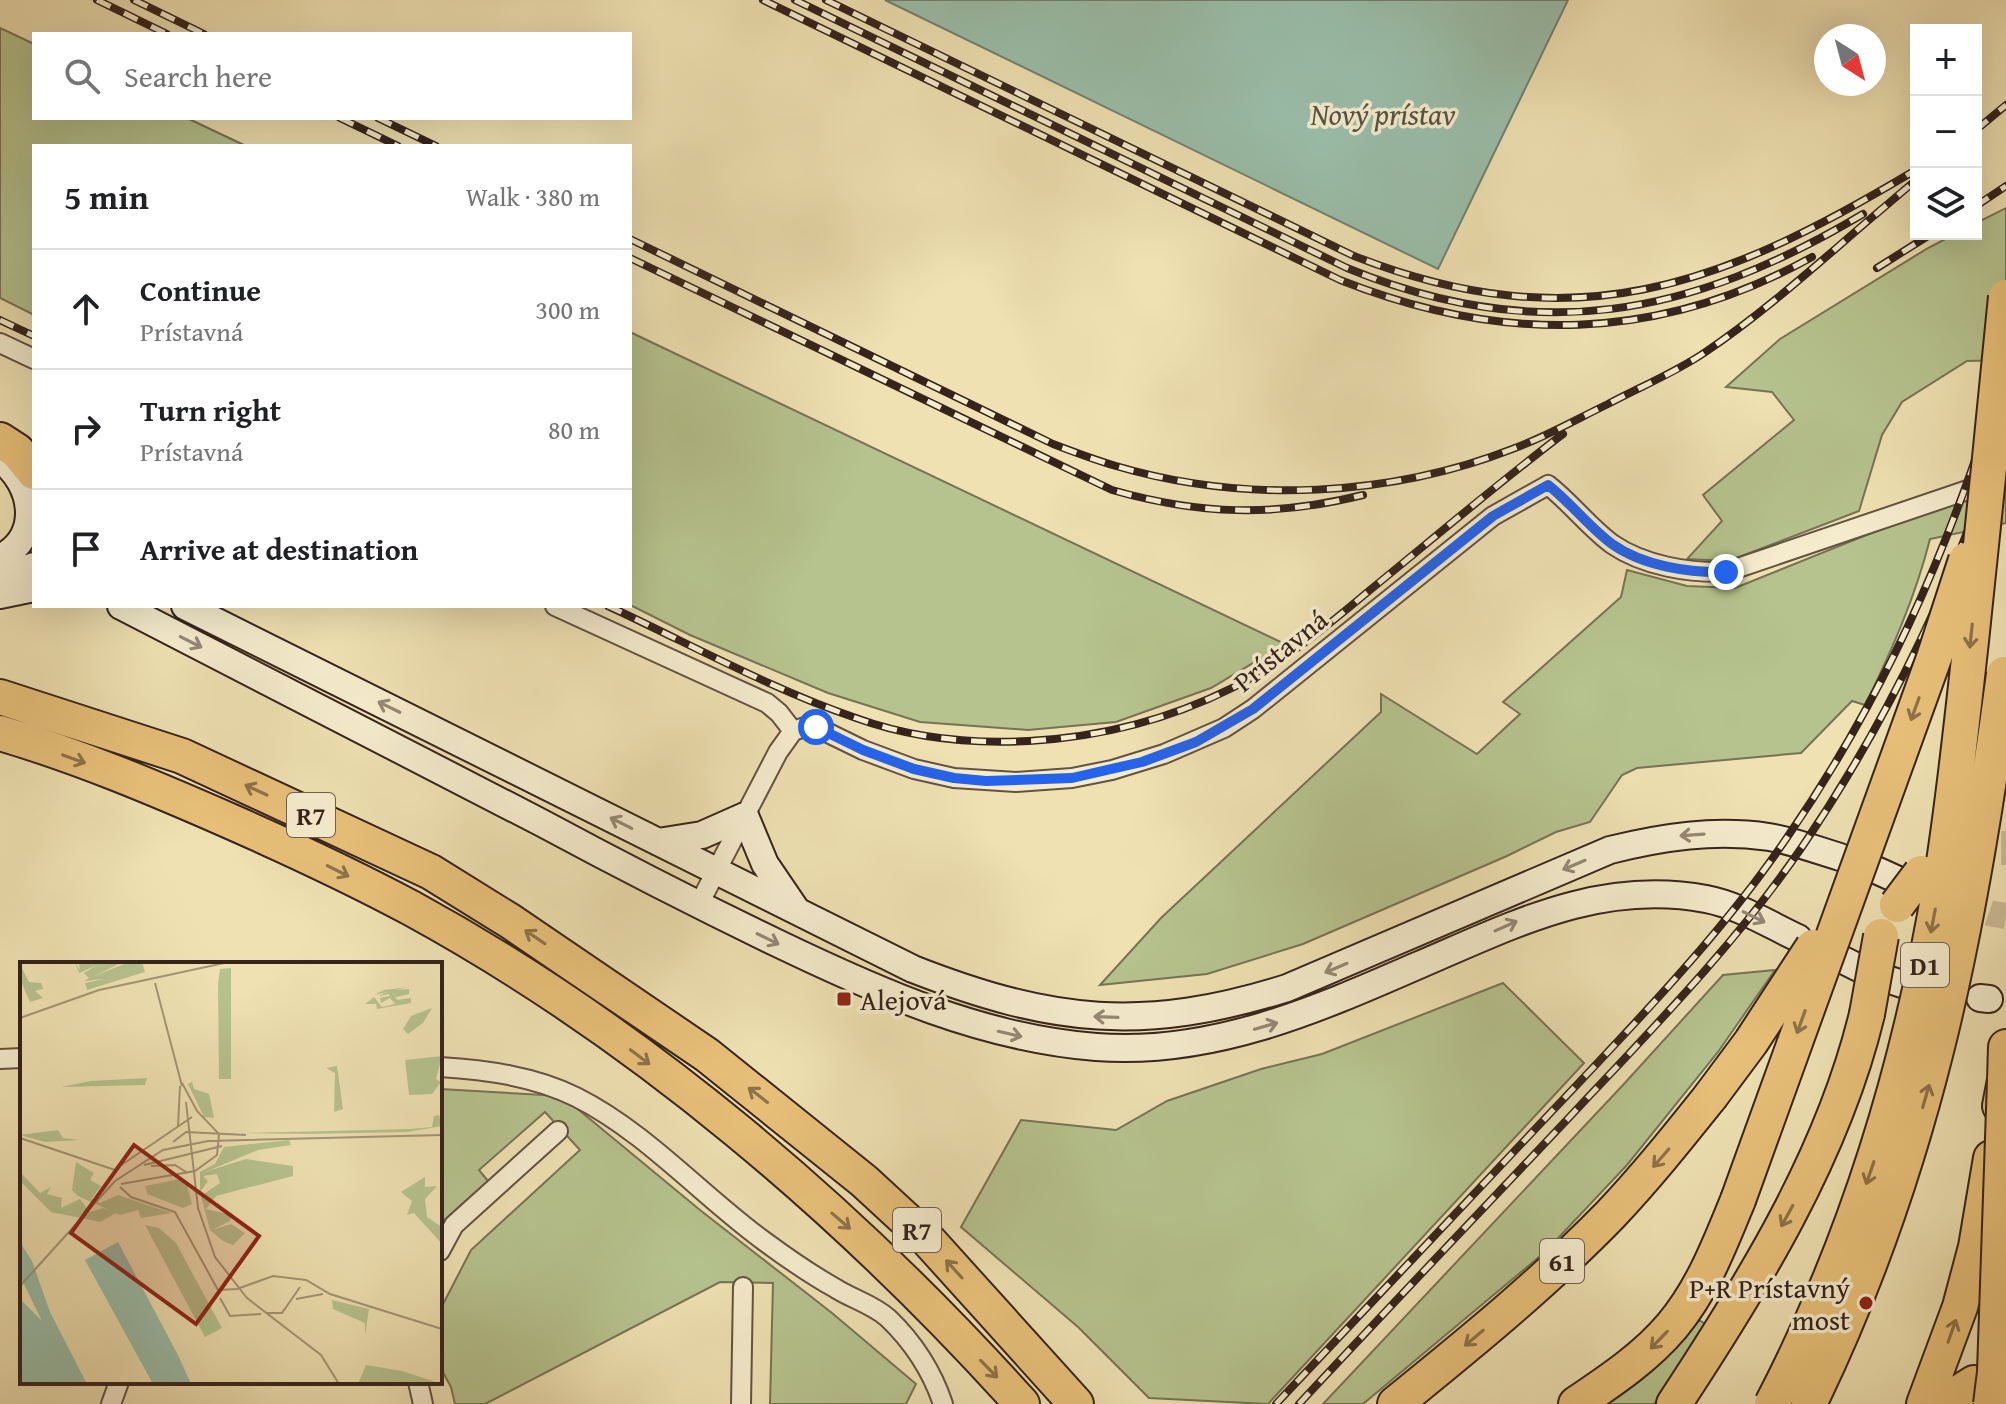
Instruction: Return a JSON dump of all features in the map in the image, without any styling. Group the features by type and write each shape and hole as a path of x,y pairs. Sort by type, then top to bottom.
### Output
{"highway":[{"name":"D1","path":"1772,1404 1819,1306 1858,1206 1901,1068 1941,883 1996,490 2006,297"},
{"path":"0,440 17,451 32,470"},
{"path":"1576,1404 1646,1353 1672,1325 1695,1293 1714,1257 1738,1200 1996,490"},
{"name":"D1","path":"1809,1404 1884,1227 1932,1074 1976,872 2005,677"},
{"name":"R7","path":"0,697 182,756 431,872 523,929 707,1055 864,1181 928,1240 1076,1404"},
{"name":"R7","path":"0,733 170,795 308,856 411,908 577,1010 780,1167 914,1291 1022,1404"},
{"path":"1674,1404 1789,1214 1821,1151 1846,1090 1867,1014 1881,936 1912,889"},
{"name":"61","path":"1395,1404 1562,1262 1667,1151 1751,1042 1846,896"},
{"path":"1941,1404 1974,1397 1995,1372 2006,1047"},
{"path":"1924,1404 1960,1307 1976,1247 2005,1080"}],"main road":[{"path":"0,459 13,470 27,495 32,525 18,546 0,558"},
{"path":"0,482 13,507 32,525"},
{"path":"0,578 32,567"},
{"path":"0,595 32,588"},
{"path":"125,608 698,906 853,979 950,1017 1008,1034 1055,1043 1122,1047 1190,1043 1231,1036 1270,1025 1365,988 1520,921 1575,903 1628,894 1701,898 1726,904 1798,938"},
{"path":"189,608 913,969 992,998 1066,1015 1150,1016 1225,1006 1287,988 1610,850 1690,834 1736,834 1771,837 1840,857"},
{"path":"658,842 702,835 745,816 765,864 797,911"},
{"path":"1876,870 1912,889"}],"street":[{"path":"0,343 32,358"},
{"name":"Prístavná","path":"793,731 816,727 863,750 914,769 954,778 1044,781 1112,770 1196,742 1253,709 1493,516 1548,485 1567,499 1611,543 1624,551 1703,573 1726,572 1996,490"},
{"path":"559,608 767,703 793,731 778,752 698,906"},
{"path":"0,1059 20,1058"},
{"path":"442,1067 497,1073 541,1084 575,1096 606,1115 762,1239 838,1290 885,1315 908,1338 924,1362 943,1404"},
{"path":"442,1247 454,1225 558,1131"},
{"path":"741,1404 743,1287"},
{"path":"111,1404 118,1384"},
{"path":"418,1384 423,1404"}],"shaded area":[{"path":"0,28 32,43 32,120 191,120 242,144 32,144 32,314 0,298"},
{"path":"2006,208 2006,360 1967,361 1902,402 1882,435 1859,511 1729,561 1687,559 1722,521 1703,495 1794,420 1772,392 1726,387 1780,339 1928,248 1943,240 1982,240 1982,220"},
{"path":"632,333 1285,644 1211,688 1116,722 1028,730 920,722 828,693 690,635 632,606"},
{"path":"2006,487 2006,523 1930,539 1902,624 1865,705 1852,701 1801,753 1637,768 1622,775 1590,822 1556,832 1303,944 1207,974 1100,985 1161,918 1381,712 1381,694 1477,754 1520,714 1503,702 1621,597 1627,570 1687,586 1735,588 1926,511"},
{"path":"1775,970 1718,1052 1627,1165 1545,1252 1363,1404 1323,1404 1723,975"},
{"path":"1503,983 1584,1063 1268,1404 1149,1398 1078,1327 961,1227 1021,1120 1116,1130 1167,1101 1261,1069 1322,1054"},
{"path":"442,1089 562,1096 916,1384 906,1404 770,1404 773,1283 720,1282 485,1404 455,1404 451,1387 442,1371 442,1306 471,1250 580,1150 545,1112 479,1170 488,1181 442,1222"},
{"path":"1699,1320 1707,1325 1654,1404 1603,1404 1665,1357"}],"water":[{"name":"Nový prístav","path":"885,0 1568,0 1438,269"}],"tunnel":[{"path":"1951,855 1979,848 2006,848"},
{"path":"1952,900 2006,916"}],"railway":[{"path":"97,0 163,32"},
{"path":"134,0 200,32"},
{"path":"763,0 1340,280 1400,301 1460,316 1520,324 1579,325 1637,319 1696,306 1754,285 1812,257"},
{"path":"795,0 1347,268 1417,292 1483,307 1548,312 1611,309 1674,297 1736,277 1799,249 1863,214"},
{"path":"826,0 1354,256 1434,282 1507,295 1577,297 1644,289 1710,272 1776,245 1910,173"},
{"path":"1982,125 2006,105"},
{"path":"344,120 394,144"},
{"path":"382,120 432,144"},
{"path":"1875,215 1910,185"},
{"path":"1982,202 2006,186"},
{"path":"632,240 1077,453 1165,478 1215,486 1317,490 1418,477 1515,448 1562,427 1704,353 1773,301 1883,208"},
{"path":"1877,268 1921,240"},
{"path":"632,259 1112,490 1176,504 1237,510 1299,507 1363,495"},
{"path":"0,320 32,335"},
{"path":"1276,1404 1676,978 1733,910 1786,839 1833,767 1875,693 1912,617 1973,466 1995,395 2006,344"},
{"path":"1299,1404 1666,1014 1777,882 1865,746 1920,642 1967,533 2006,421"},
{"path":"612,608 793,694 877,725 963,740 1007,742 1082,736 1133,725 1183,709 1232,688 1269,667 1321,630 1563,434"}],"place":[{"name":"Alejová","path":"844,999"},
{"name":"P+R Prístavný most","path":"1866,1303"}],"route":[{"path":"816,727 863,750 914,769 954,778 1044,781 1142,762 1196,742 1253,709 1493,516 1548,485 1567,499 1611,543 1624,551 1682,569 1703,573 1726,572"}]}
